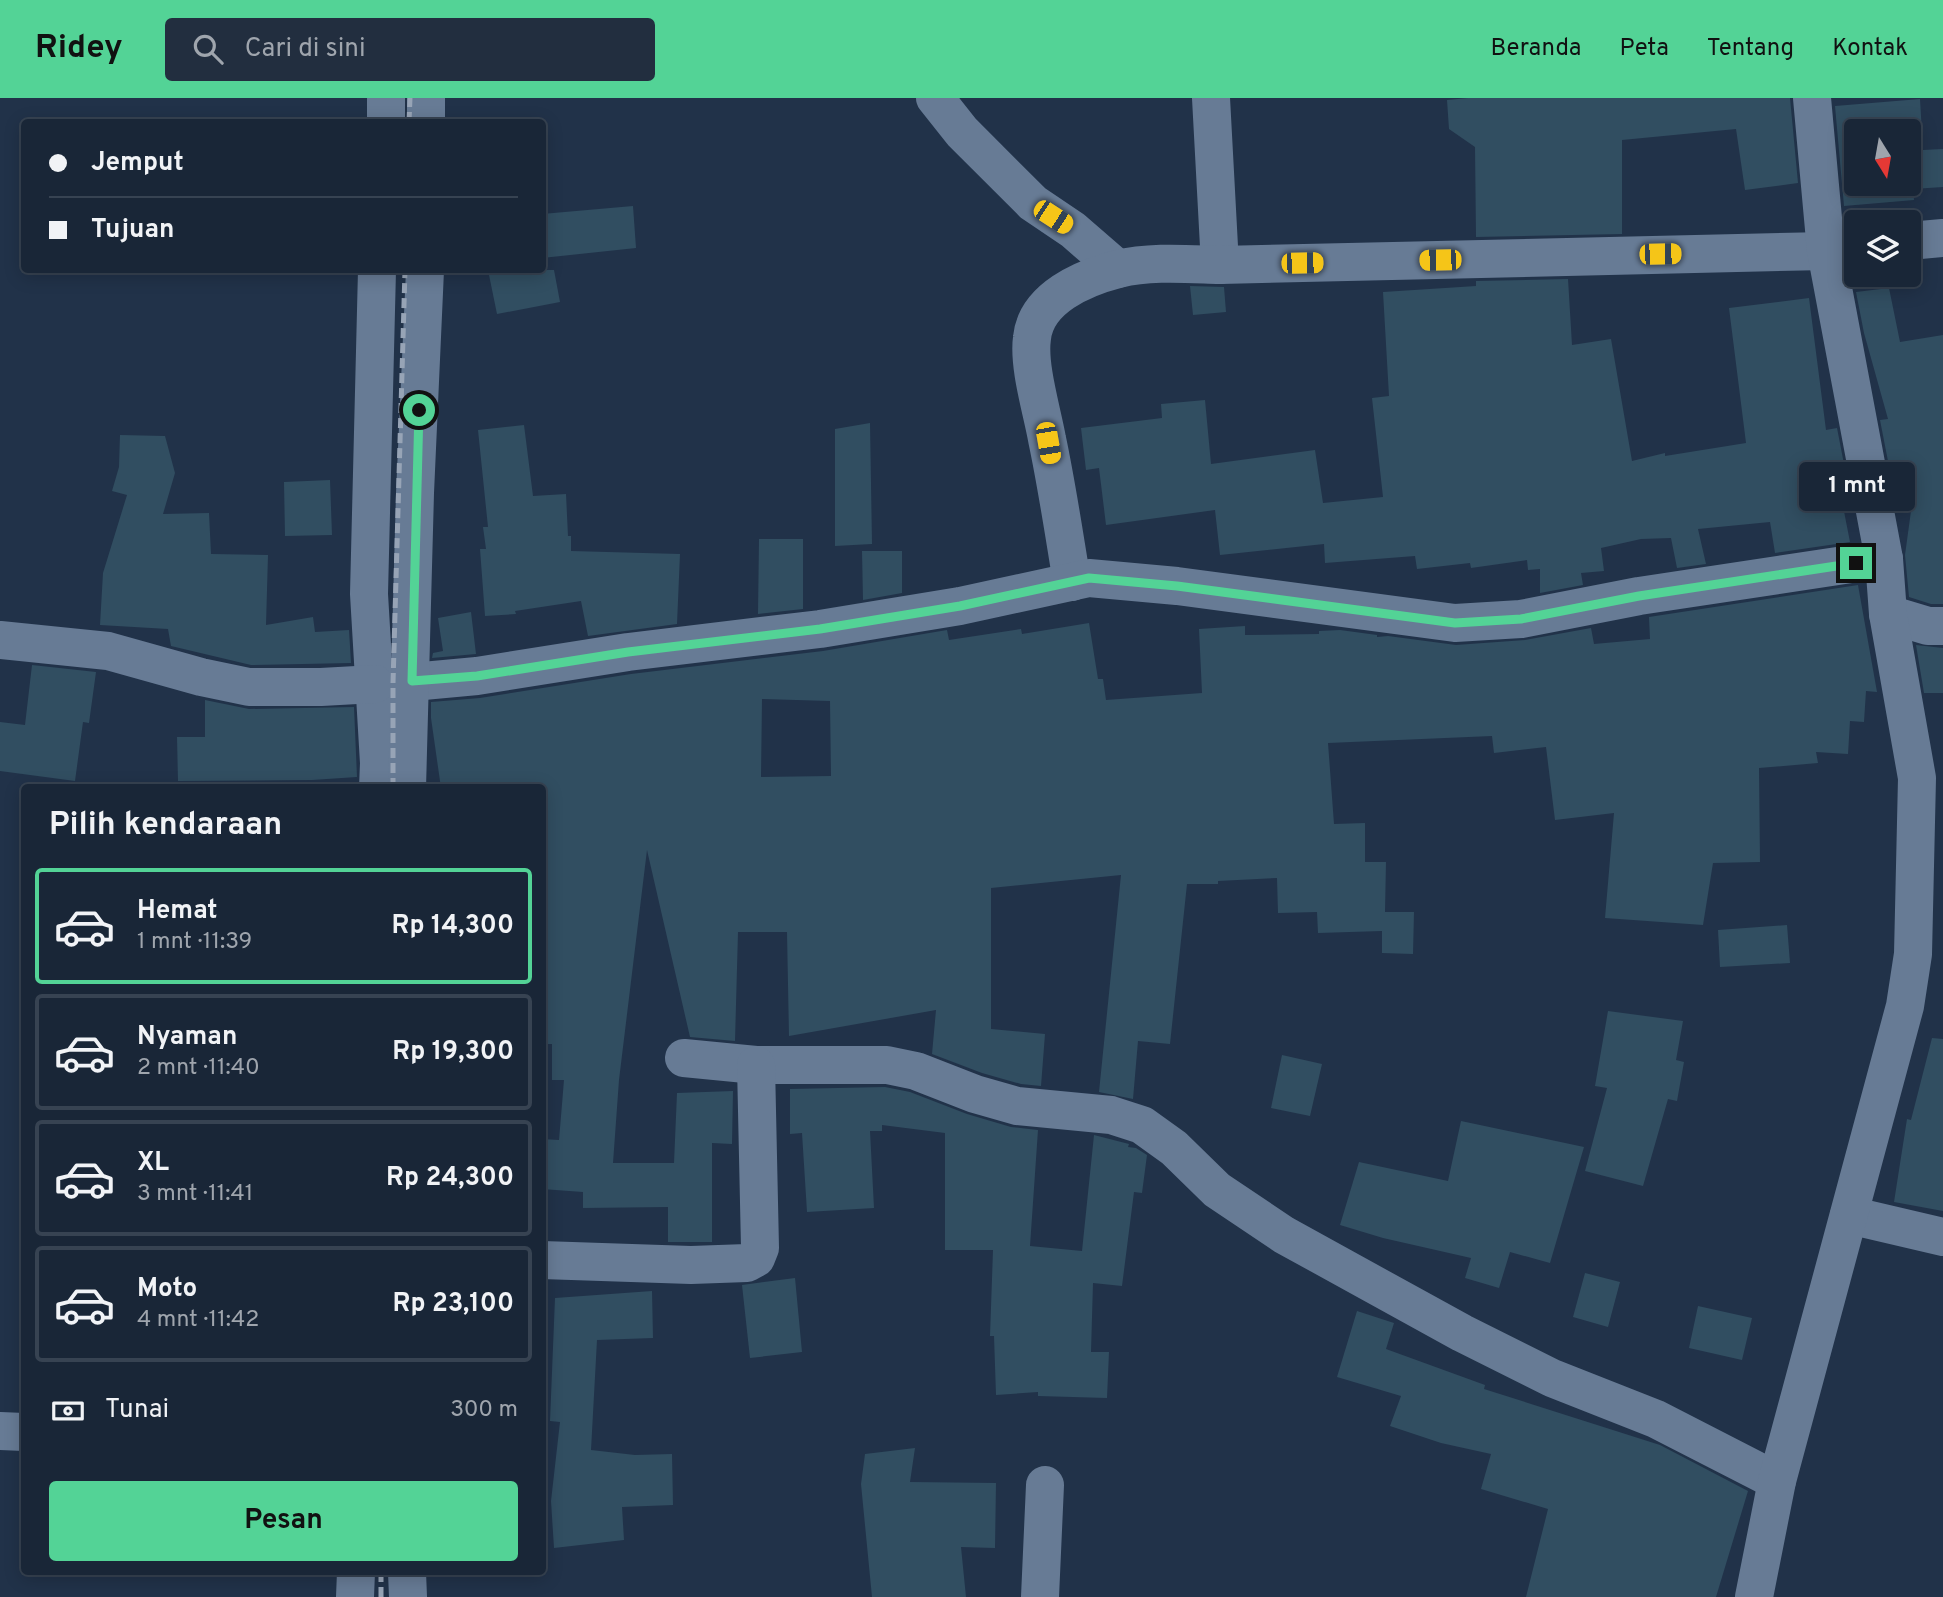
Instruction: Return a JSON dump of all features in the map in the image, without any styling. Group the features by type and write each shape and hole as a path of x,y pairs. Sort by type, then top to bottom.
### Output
{"street":[{"path":"386,98 386,119"},
{"path":"426,98 426,119"},
{"path":"935,98 962,132 1032,203 1073,230 1118,269"},
{"path":"1211,98 1220,265"},
{"path":"1754,1597 1777,1481 1905,1006 1913,954 1917,778 1888,614 1884,559 1841,249 1820,171 1812,98"},
{"path":"1921,240 1943,238"},
{"path":"1072,582 1036,384 1031,342 1038,316 1053,300 1070,288 1118,269 1164,264 1220,265 1841,249"},
{"path":"377,273 369,594 393,683 406,784"},
{"path":"378,784 415,493 425,273"},
{"path":"0,640 108,651 201,677 249,687 321,687 477,676 628,652 820,629 960,606 1089,578 1177,586 1455,623 1521,619 1639,596 1884,559"},
{"path":"1888,614 1928,626 1943,626"},
{"path":"684,1058 756,1065 887,1065 916,1071 975,1094 1017,1106 1111,1115 1142,1125 1174,1148 1217,1190 1284,1236 1462,1333 1552,1378 1656,1419 1777,1481"},
{"path":"546,1260 691,1265 747,1263 756,1258 760,1248 756,1065"},
{"path":"1849,1215 1943,1237"},
{"path":"0,1431 21,1432"},
{"path":"1040,1597 1045,1485"},
{"path":"355,1597 356,1575"},
{"path":"407,1575 408,1597"}],"building":[{"path":"1790,98 1798,183 1745,190 1736,129 1622,140 1622,234 1476,237 1475,147 1449,129 1447,100"},
{"path":"1920,99 1921,119 1844,119 1844,196 1914,196 1914,200 1844,206 1835,106"},
{"path":"1922,133 1923,150 1943,149 1943,187 1922,188"},
{"path":"633,206 636,248 546,258 546,214"},
{"path":"546,270 554,270 560,302 497,314 489,273 546,273"},
{"path":"1568,279 1572,345 1611,339 1632,461 1665,453 1665,456 1746,443 1729,308 1809,298 1826,430 1837,428 1851,500 1842,501 1850,542 1775,553 1770,522 1698,529 1706,564 1677,568 1671,538 1641,539 1601,548 1604,571 1581,573 1583,585 1540,593 1540,569 1528,570 1527,560 1471,568 1470,563 1417,569 1415,556 1325,563 1324,544 1220,555 1215,510 1106,525 1099,468 1086,470 1081,428 1162,418 1161,404 1205,400 1211,464 1315,450 1323,503 1383,497 1372,398 1389,396 1383,292 1476,286 1476,281"},
{"path":"1190,286 1224,287 1226,312 1193,315"},
{"path":"1889,288 1900,342 1943,335 1943,604 1931,604 1909,597 1905,555 1914,489 1894,492 1880,420 1888,419 1864,333 1856,292"},
{"path":"870,423 872,544 835,546 835,429"},
{"path":"524,425 533,496 566,494 571,551 680,554 677,624 588,636 581,601 515,611 516,614 485,616 480,549 486,549 483,527 488,527 478,430"},
{"path":"120,435 165,436 175,473 163,514 209,513 211,554 268,555 266,625 313,617 315,632 349,630 351,663 251,665 171,646 168,629 100,625 103,573 127,495 112,491 119,467"},
{"path":"330,480 332,535 285,536 284,482"},
{"path":"759,539 803,539 803,609 758,614"},
{"path":"862,551 902,551 902,593 863,600"},
{"path":"1858,585 1877,692 1866,691 1864,722 1850,721 1848,754 1816,752 1818,763 1759,768 1760,862 1713,863 1703,925 1605,918 1614,813 1555,820 1546,747 1494,753 1492,736 1328,743 1334,824 1365,823 1365,862 1386,862 1385,912 1414,912 1413,954 1382,953 1382,931 1318,933 1317,912 1278,913 1277,878 1187,884 1170,1044 1138,1041 1133,1099 1099,1092 1121,875 991,888 991,1029 1045,1034 1041,1086 1021,1084 982,1073 932,1054 936,1010 789,1036 787,932 738,932 735,1041 690,1037 647,850 619,1080 613,1163 674,1163 677,1093 733,1091 732,1144 712,1143 712,1242 668,1242 668,1207 583,1208 583,1192 546,1189 546,1139 559,1140 564,1080 552,1080 552,1044 546,1044 546,784 440,784 431,702 480,698 631,674 823,651 947,630 949,640 1021,629 1022,634 1089,623 1098,679 1103,679 1106,700 1202,693 1199,629 1245,626 1245,635 1319,634 1319,631 1340,630 1377,637 1388,636 1456,645 1525,640 1591,628 1594,644 1650,639 1649,617","holes":["762,699 830,701 831,776 761,777"]},
{"path":"471,612 476,654 432,658 433,653 443,651 438,618"},
{"path":"1916,645 1943,648 1943,693 1924,693"},
{"path":"32,665 96,672 89,723 83,722 75,781 0,771 0,722 25,725"},
{"path":"205,700 249,709 354,707 357,777 178,781 177,737 205,737"},
{"path":"1787,925 1790,963 1720,967 1718,930"},
{"path":"1608,1011 1683,1021 1676,1060 1684,1062 1677,1101 1668,1099 1643,1186 1585,1171 1607,1088 1595,1086"},
{"path":"1932,1038 1943,1039 1943,1211 1894,1202 1907,1119 1911,1120"},
{"path":"1282,1055 1322,1064 1310,1116 1271,1108"},
{"path":"885,1087 910,1092 967,1114 1011,1127 1038,1130 1030,1246 1082,1251 1094,1135 1129,1144 1128,1147 1136,1148 1147,1155 1142,1193 1134,1192 1122,1286 1093,1283 1091,1352 1109,1352 1107,1398 1038,1396 1038,1392 996,1395 994,1336 990,1336 993,1250 945,1250 945,1133 882,1125 882,1131 870,1131 874,1208 807,1212 802,1133 790,1134 790,1089"},
{"path":"1461,1121 1584,1147 1550,1263 1510,1252 1499,1288 1465,1278 1471,1258 1383,1238 1340,1225 1359,1162 1448,1181"},
{"path":"1585,1273 1620,1282 1608,1327 1573,1317"},
{"path":"795,1278 802,1352 750,1358 742,1285"},
{"path":"652,1291 653,1338 597,1340 591,1450 635,1455 672,1454 673,1505 622,1507 624,1540 554,1548 551,1501 560,1422 550,1421 555,1298"},
{"path":"1698,1306 1752,1318 1742,1360 1689,1348"},
{"path":"1357,1311 1394,1323 1386,1349 1485,1385 1484,1389 1660,1445 1748,1491 1716,1597 1526,1597 1548,1509 1481,1489 1491,1454 1441,1443 1390,1426 1401,1396 1337,1377"},
{"path":"915,1448 910,1482 996,1483 995,1548 961,1547 966,1597 872,1597 861,1484 865,1454"}],"railway":[{"path":"409,119 410,98"},
{"path":"393,784 393,683 405,273"},
{"path":"381,1575 381,1597"}],"route":[{"path":"419,410 412,681 477,676 628,652 820,629 960,606 1089,578 1177,586 1455,623 1521,619 1639,596 1856,563"}]}
